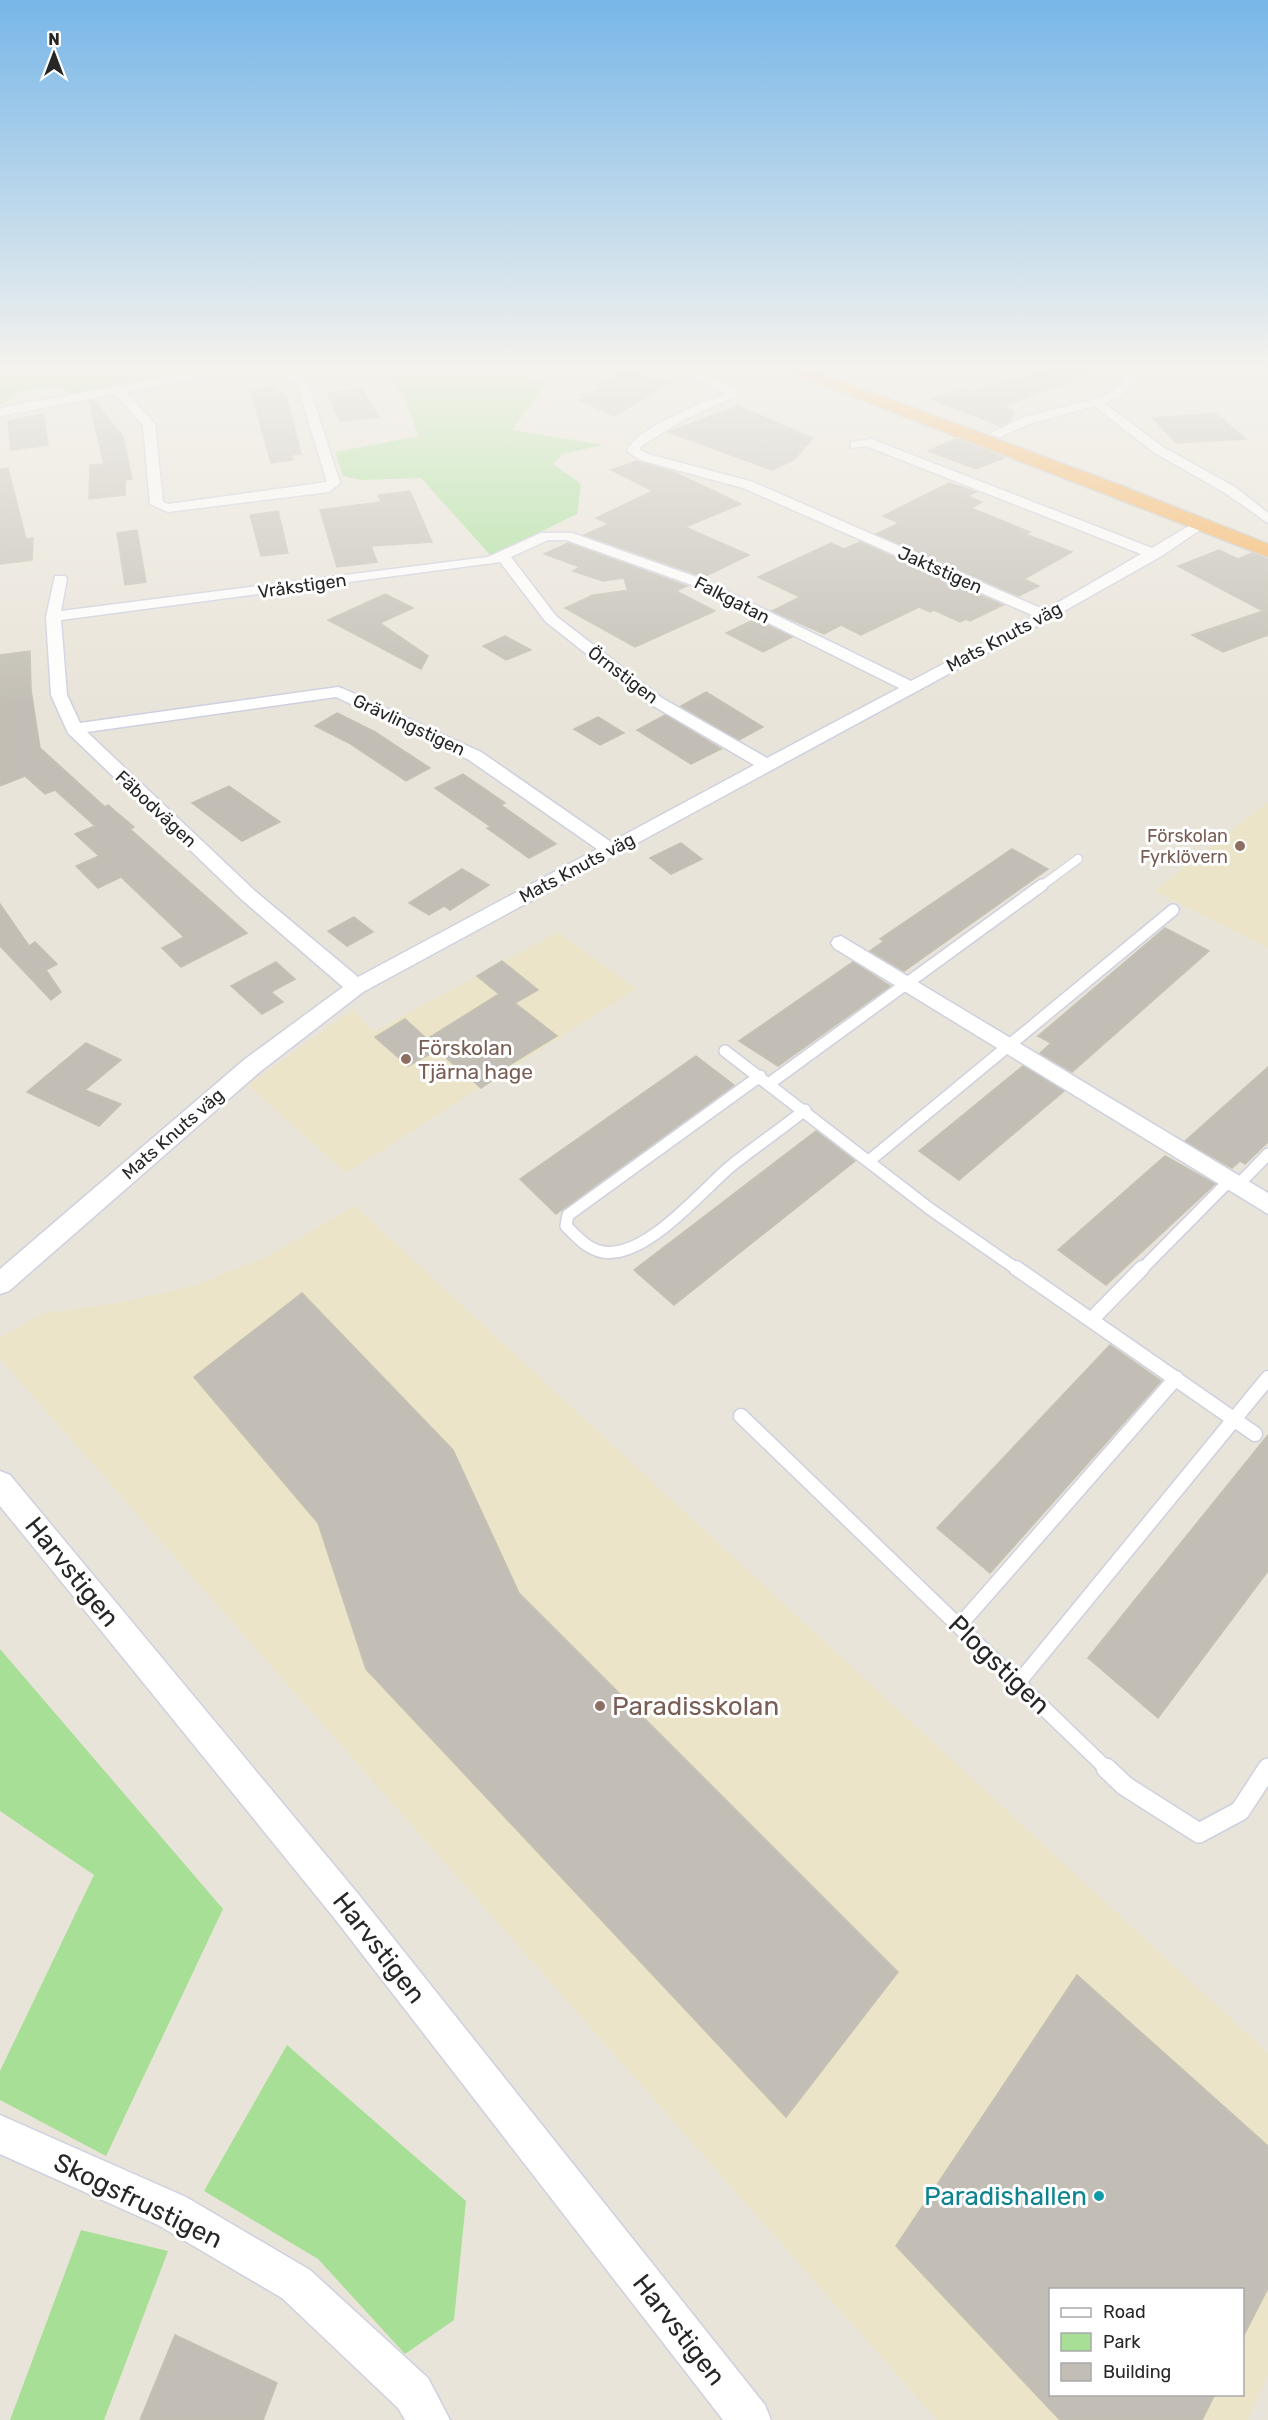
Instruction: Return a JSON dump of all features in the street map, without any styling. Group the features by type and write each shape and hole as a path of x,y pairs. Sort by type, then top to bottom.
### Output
{"highway":[{"path":"1089,481 1268,551"},
{"path":"1125,481 1268,538"}],"street":[{"path":"155,481 157,504 168,508 329,488 333,481"},
{"name":"Jaktstigen","path":"733,481 748,485 1044,615"},
{"path":"967,481 1155,554"},
{"path":"1214,481 1230,490 1268,519"},
{"name":"Mats Knuts väg","path":"0,1284 253,1065 356,987 1044,615 1155,554 1202,524"},
{"name":"Vråkstigen","path":"53,617 479,562 504,556 546,536"},
{"name":"Falkgatan","path":"546,536 567,536 689,579 910,687"},
{"name":"Örnstigen","path":"504,556 551,619 656,701 766,765"},
{"name":"Fäbodvägen","path":"60,579 53,617 59,694 74,729 248,895 356,987"},
{"name":"Grävlingstigen","path":"74,729 338,692 475,756 611,850"},
{"path":"841,943 1268,1205"},
{"name":"Harvstigen","path":"0,1484 347,1907 750,2420"},
{"name":"Skogsfrustigen","path":"0,2134 109,2185 172,2211 296,2284 413,2392 429,2420"}],"lane":[{"path":"805,1110 722,1173 645,1241 623,1250 594,1252 576,1241 566,1226 568,1215 905,983 1078,860"},
{"path":"869,1161 1173,910"},
{"path":"725,1051 805,1110 930,1209 1255,1434"},
{"path":"1092,1319 1233,1184 1268,1154"},
{"path":"959,1626 1176,1378"},
{"path":"1018,1683 1268,1378"},
{"name":"Plogstigen","path":"741,1416 1125,1786 1199,1833 1240,1811 1268,1768"}],"shaded area":[{"name":"Förskolan Fyrklövern","path":"1268,802 1268,948 1154,891"},
{"name":"Förskolan Tjärna hage","path":"558,932 636,989 346,1173 248,1085 354,1009 373,1032"},
{"name":"Paradisskolan","path":"355,1206 1268,2053 1268,2375 1248,2420 937,2420 0,1359 0,1338 40,1314 118,1303 196,1285 266,1257"}],"green space":[{"path":"424,481 577,481 581,484 577,514 491,556"},
{"path":"0,1649 223,1909 106,2156 0,2100 0,2071 94,1875 0,1811"},
{"path":"287,2045 466,2201 454,2320 405,2354 318,2259 204,2191"},
{"path":"81,2230 168,2251 104,2420 10,2420"}],"building":[{"path":"0,481 11,481 26,539 33,538 32,560 0,564"},
{"path":"90,481 125,481 125,495 89,499"},
{"path":"633,481 693,481 741,504 685,527 749,555 704,577 584,535 609,524 596,518 653,491"},
{"path":"949,483 976,492 968,496 982,502 971,508 1030,532 1025,534 1072,552 1024,579 1039,586 1019,596 876,534 899,523 883,516"},
{"path":"410,491 432,542 371,546 377,562 337,567 320,510 381,502 378,495"},
{"path":"278,511 288,553 261,556 250,515"},
{"path":"137,530 146,582 125,585 117,533"},
{"path":"860,542 1003,605 970,621 966,619 960,622 934,610 930,612 919,607 861,635 841,625 824,634 772,611 800,597 758,577 831,543 844,549"},
{"path":"568,543 687,586 676,591 715,611 635,647 565,608 593,595 630,590 627,589 624,578 603,581 573,571 580,567 544,554"},
{"path":"1219,550 1238,559 1252,553 1268,559 1268,635 1223,652 1192,635 1263,611 1178,566"},
{"path":"385,594 413,608 380,623 428,656 421,669 328,620"},
{"path":"755,619 792,637 763,652 726,633"},
{"path":"505,636 531,650 506,660 483,646"},
{"path":"30,651 31,690 40,748 105,807 108,805 134,827 130,829 247,933 181,967 162,948 184,937 121,877 98,888 76,866 99,856 75,834 95,826 55,790 45,794 25,776 0,786 0,655"},
{"path":"706,692 763,727 739,740 681,706"},
{"path":"337,713 375,732 430,768 406,781 349,743 315,726"},
{"path":"665,715 721,749 691,764 637,730"},
{"path":"598,717 624,733 600,745 574,729"},
{"path":"463,774 505,803 501,805 556,844 529,858 487,828 491,827 435,788"},
{"path":"229,786 280,822 242,841 192,803"},
{"path":"681,843 702,859 671,874 650,858"},
{"path":"1012,849 1048,869 904,971 870,951 884,941 880,939"},
{"path":"462,869 489,885 450,910 444,906 429,915 409,903"},
{"path":"0,904 29,946 35,942 57,964 46,970 61,992 51,1000 0,946"},
{"path":"354,917 373,932 347,946 328,931"},
{"path":"1165,928 1209,951 1072,1072 1040,1053 1051,1043 1038,1036"},
{"path":"502,961 538,990 515,1003 557,1036 503,1069 506,1071 481,1088 437,1050 408,1066 375,1037 405,1019 427,1039 499,994 477,976"},
{"path":"276,962 295,979 271,992 283,1002 262,1014 231,986"},
{"path":"853,962 890,986 778,1066 739,1041"},
{"path":"86,1043 121,1060 85,1090 121,1104 99,1126 27,1092"},
{"path":"696,1056 734,1085 556,1214 520,1179"},
{"path":"1023,1066 1064,1091 959,1180 919,1151"},
{"path":"1268,1067 1268,1142 1245,1164 1240,1161 1232,1168 1185,1141"},
{"path":"816,1131 855,1161 674,1305 634,1270"},
{"path":"1165,1156 1215,1184 1106,1285 1058,1250"},
{"name":"Paradisskolan","path":"302,1293 453,1450 519,1593 898,1972 786,2117 366,1669 318,1523 194,1377"},
{"path":"1110,1345 1161,1381 990,1573 937,1528"},
{"path":"1268,1435 1268,1571 1158,1718 1088,1658"},
{"name":"Paradishallen","path":"1077,1975 1268,2146 1268,2288 1244,2335 1244,2288 1049,2288 1049,2396 1214,2396 1202,2420 1060,2420 896,2246"},
{"path":"175,2335 277,2383 263,2420 140,2420"}],"place":[{"name":"Förskolan Fyrklövern","path":"1240,846"},
{"name":"Förskolan Tjärna hage","path":"406,1059"},
{"name":"Paradisskolan","path":"600,1706"},
{"name":"Paradishallen","path":"1099,2196"}]}
